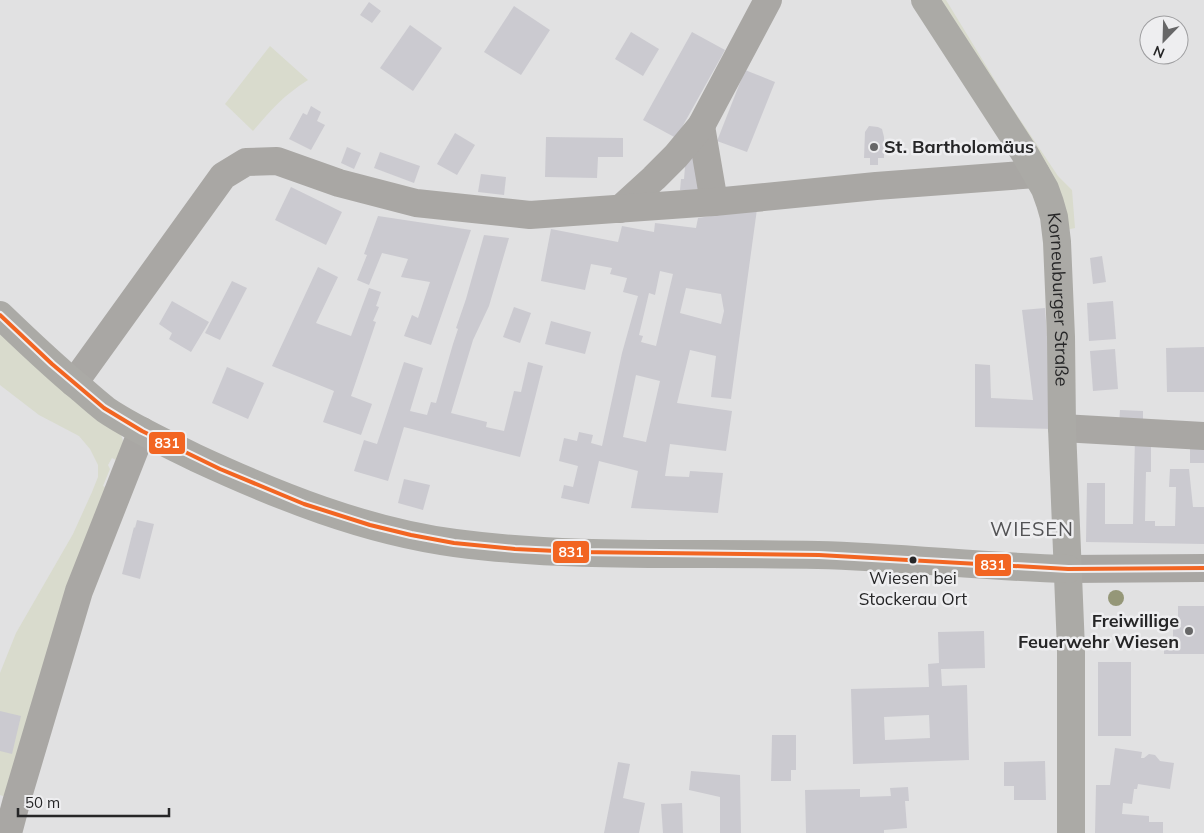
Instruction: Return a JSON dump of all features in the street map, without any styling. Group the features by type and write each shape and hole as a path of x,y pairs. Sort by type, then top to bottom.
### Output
{"main road":[{"name":"Korneuburger Straße","path":"924,0 1036,174 1050,202 1054,217 1060,327 1072,688 1071,833"},
{"path":"0,315 52,364 104,408 142,431 220,469 304,504 370,525 411,535 454,543 515,549 577,552 819,555 1068,569"}],"street":[{"path":"620,208 676,156 701,126 768,0"},
{"path":"701,126 714,202"},
{"path":"74,383 222,176 246,162 277,161 339,182 416,203 530,214 714,202 876,186 1036,174"},
{"path":"1062,428 1204,436"},
{"path":"8,833 79,591 142,431"},
{"path":"1068,569 1204,568"}],"shaded area":[{"path":"936,0 946,0 1007,100 1058,176 1072,190 1075,228 1066,230"},
{"path":"270,46 308,80 278,103 253,131 225,104"},
{"path":"0,328 120,433 123,444 118,461 112,458 108,465 110,469 103,486 111,490 9,793 3,796 0,795 0,673 16,633 73,534 98,477 98,465 90,449 79,436 39,415 0,385"}],"building":[{"path":"369,2 381,11 372,23 360,15"},
{"path":"514,6 550,30 521,75 484,52"},
{"path":"410,25 442,48 413,91 380,68"},
{"path":"631,32 659,49 643,76 615,59"},
{"path":"692,32 725,50 676,138 643,120"},
{"path":"745,70 775,82 747,152 717,141"},
{"path":"311,106 321,112 317,121 325,125 311,150 289,139 303,113 307,115"},
{"name":"St. Bartholomäus","path":"869,126 882,129 884,137 884,158 878,158 878,165 870,165 870,158 864,158 865,132"},
{"path":"455,133 475,145 457,175 437,164"},
{"path":"546,137 623,138 623,157 598,157 597,178 545,177"},
{"path":"347,147 361,153 354,169 341,163"},
{"path":"380,152 420,166 414,183 374,168"},
{"path":"686,155 700,157 699,192 680,190 681,179 684,179"},
{"path":"481,174 506,177 504,195 478,192"},
{"path":"291,187 342,212 326,245 275,220"},
{"path":"757,209 731,399 711,397 716,356 690,350 677,403 732,411 726,451 670,444 665,476 689,477 690,471 723,473 718,513 631,508 638,471 599,461 589,504 561,498 564,485 573,487 578,466 559,461 564,438 577,441 579,432 593,435 591,443 602,446 622,353 638,296 623,292 627,278 610,274 612,268 591,264 585,290 541,281 551,229 618,242 622,226 654,232 655,223 696,228 698,218","holes":["660,271 673,274 656,346 641,342 643,336 639,335 649,293 655,295","686,288 721,294 724,311 721,324 680,313","636,375 660,381 646,442 623,437"]},
{"path":"378,216 471,230 431,345 404,336 412,315 418,318 430,282 401,277 408,259 382,253 369,285 357,280 367,255 364,254"},
{"path":"484,235 509,238 489,306 473,340 451,413 487,422 486,427 504,431 514,391 521,392 528,362 543,366 520,457 404,427 388,481 354,471 364,440 377,444 404,362 423,368 410,411 427,415 431,402 436,403"},
{"path":"1102,256 1106,282 1093,284 1090,258"},
{"path":"318,267 338,277 316,323 351,336 369,288 381,292 376,306 379,307 373,321 376,322 351,396 372,404 361,435 323,422 334,391 272,366"},
{"path":"232,281 247,288 220,340 205,333"},
{"path":"172,301 209,322 191,352 169,339 172,333 159,324"},
{"path":"1113,301 1116,339 1089,341 1087,303"},
{"path":"514,307 531,313 520,343 503,337"},
{"path":"1045,308 1054,429 975,427 975,364 990,365 991,398 1033,400 1022,310"},
{"path":"551,321 591,332 585,354 545,344"},
{"path":"1204,347 1204,392 1167,392 1166,348"},
{"path":"1115,349 1118,389 1093,391 1090,351"},
{"path":"227,367 264,383 248,419 212,403"},
{"path":"1120,410 1143,411 1143,427 1119,426"},
{"path":"1135,438 1151,439 1151,472 1146,472 1145,521 1155,521 1155,526 1175,526 1176,487 1169,487 1170,469 1189,469 1193,507 1204,507 1204,544 1086,542 1087,483 1105,483 1105,524 1133,524"},
{"path":"1190,444 1204,444 1204,463 1190,463"},
{"path":"404,479 430,485 423,510 398,503"},
{"path":"137,520 154,524 140,579 122,574"},
{"name":"Freiwillige Feuerwehr Wiesen","path":"1178,606 1204,606 1204,654 1164,654 1164,637 1173,637 1173,624 1178,624"},
{"path":"984,631 985,668 941,669 942,686 967,685 969,760 853,764 851,689 929,687 928,664 939,663 938,632","holes":["929,715 930,738 885,740 884,717"]},
{"path":"1098,662 1131,662 1131,736 1098,736"},
{"path":"0,711 21,716 12,754 0,751"},
{"path":"772,735 796,735 796,770 791,770 791,781 771,781"},
{"path":"1115,748 1142,752 1141,758 1149,754 1155,755 1160,761 1174,763 1170,789 1138,784 1137,789 1134,789 1132,804 1123,803 1122,814 1149,816 1149,822 1163,822 1163,833 1095,833 1096,785 1110,785"},
{"path":"1045,761 1046,800 1014,800 1014,786 1004,786 1004,762"},
{"path":"618,762 630,764 623,798 645,803 639,833 604,833"},
{"path":"691,771 740,775 741,833 720,833 720,797 689,790"},
{"path":"908,787 909,801 905,801 907,828 884,830 884,833 806,833 805,790 860,789 860,797 891,796 890,788"},
{"path":"682,803 683,833 663,833 661,804"}],"transit line":[{"name":"831","path":"0,315 52,364 104,408 142,431 220,469 304,504 370,525 411,535 454,543 515,549 577,552 819,555 1068,569 1204,568"}],"place":[{"name":"St. Bartholomäus","path":"874,147"},
{"name":"Wiesen bei Stockerau Ort","path":"913,560"},
{"name":"Freiwillige Feuerwehr Wiesen","path":"1189,631"}],"district":[{"name":"WIESEN","path":"1032,529"}]}
